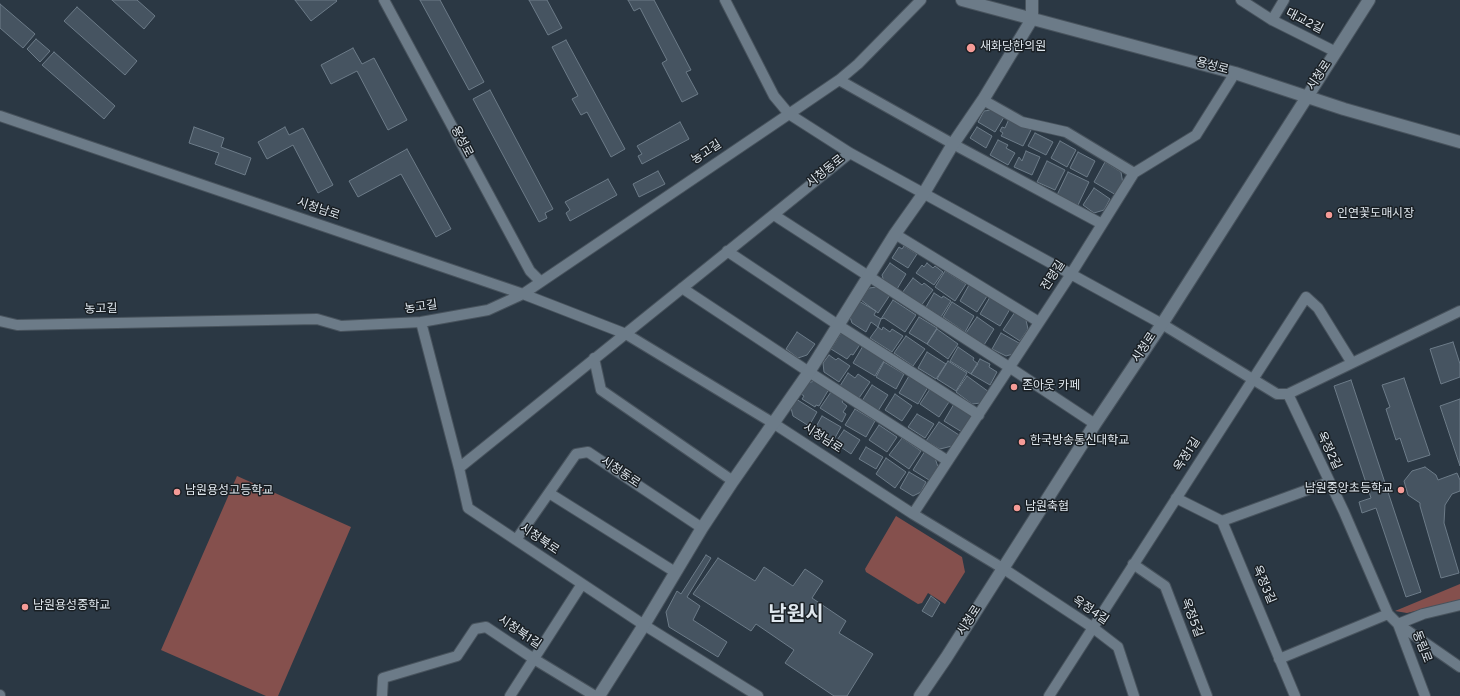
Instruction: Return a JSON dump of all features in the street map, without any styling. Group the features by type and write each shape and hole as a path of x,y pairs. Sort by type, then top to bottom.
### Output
{"street":[{"name":"용성로","path":"384,0 530,271 541,282"},
{"path":"725,0 774,96 788,114 850,153"},
{"name":"농고길","path":"0,321 17,325 317,319 341,326 421,322 488,310 523,294 839,80 858,64 921,0"},
{"name":"용성로","path":"962,0 1235,73 1306,97 1460,142"},
{"path":"599,696 644,625 702,528 809,372 895,234 924,193 953,144 983,100 1032,18 1032,0"},
{"name":"대교2길","path":"1241,0 1272,20 1336,52"},
{"path":"1272,20 1284,0"},
{"name":"시청로","path":"920,696 1004,569 1095,424 1162,324 1369,0"},
{"name":"전령길","path":"913,514 1071,274 1134,173 1196,135 1235,73"},
{"path":"839,80 953,144 1102,224"},
{"path":"983,100 1022,122 1066,132 1134,173"},
{"name":"시청남로","path":"0,116 523,294 626,334 773,423 913,514 1004,569"},
{"name":"시청동로","path":"626,334 850,153 1162,324"},
{"path":"774,215 1095,424"},
{"path":"895,234 1039,322"},
{"path":"727,251 979,415"},
{"path":"682,288 948,461"},
{"name":"옥정1길","path":"1049,696 1092,627 1306,297 1318,308 1352,363"},
{"path":"1162,324 1277,394 1288,394 1460,311"},
{"name":"시청북로","path":"421,322 468,508 644,625 758,696"},
{"path":"459,468 594,358 626,334"},
{"path":"594,358 601,390 733,481"},
{"name":"옥정2길","path":"1288,394 1344,512 1388,614 1398,624 1460,667"},
{"name":"시청동로","path":"516,540 576,454 588,452 702,528"},
{"path":"1176,498 1222,520 1329,482"},
{"path":"549,493 675,572"},
{"name":"옥정3길","path":"1222,520 1295,696"},
{"name":"옥정5길","path":"1133,564 1165,586 1207,696"},
{"name":"옥정4길","path":"1004,569 1092,627 1118,647 1134,696"},
{"path":"510,696 582,584"},
{"name":"동림로","path":"1426,696 1398,624 1423,614 1460,605"},
{"path":"1280,658 1388,614"},
{"name":"시청북1길","path":"382,696 383,678 458,656 475,629 486,627 534,659 595,696"}],"shaded area":[{"path":"237,476 351,527 278,696 266,696 161,650"},
{"path":"896,516 962,557 965,572 945,604 928,593 922,603 918,604 866,572 865,569"},
{"path":"1460,584 1460,600 1407,613 1395,611"}],"building":[{"path":"112,0 137,0 155,16 144,29"},
{"path":"295,0 336,0 337,1 311,21"},
{"path":"420,0 440,0 484,82 469,90"},
{"path":"529,0 547,0 562,28 548,35"},
{"path":"628,0 654,0 691,70 686,72 698,94 682,102 662,63 667,60 640,8 634,11"},
{"path":"0,4 35,34 23,48 0,28"},
{"path":"77,7 137,61 125,75 64,21"},
{"path":"36,39 50,51 40,62 27,49"},
{"path":"566,40 625,149 611,157 587,112 581,115 572,99 578,96 552,47"},
{"path":"353,48 362,64 374,58 407,120 388,130 357,71 331,84 321,65"},
{"path":"54,52 115,106 104,119 42,65"},
{"path":"490,90 553,209 545,213 547,218 539,222 473,99"},
{"path":"991,110 1004,117 995,132 978,122 984,111"},
{"path":"1009,119 1031,130 1023,146 1001,136 1003,133 1000,131 1002,127 1005,128"},
{"path":"680,122 689,139 642,164 638,156 642,154 637,146"},
{"path":"194,127 224,138 221,147 251,158 245,175 215,164 219,153 189,143"},
{"path":"285,127 289,135 303,128 333,185 318,193 293,145 267,159 258,142"},
{"path":"977,127 992,136 986,148 970,138"},
{"path":"1035,133 1053,142 1046,155 1028,146"},
{"path":"998,140 1008,145 1006,148 1015,153 1008,165 990,155"},
{"path":"1060,141 1076,150 1067,167 1051,158"},
{"path":"407,149 451,229 436,237 401,174 358,197 349,181"},
{"path":"1026,151 1040,157 1032,175 1014,167 1019,157 1022,161"},
{"path":"1078,152 1095,161 1087,177 1070,168"},
{"path":"1047,161 1065,170 1055,190 1037,182"},
{"path":"1105,162 1121,172 1123,184 1116,195 1094,182"},
{"path":"658,171 665,184 639,197 633,184"},
{"path":"1068,172 1089,182 1078,205 1057,195"},
{"path":"608,179 617,195 570,221 566,213 570,210 565,202"},
{"path":"1094,188 1110,199 1104,210 1094,213 1083,205"},
{"path":"904,246 917,254 908,268 892,258 899,247 902,249"},
{"path":"890,263 906,274 897,289 884,282 882,275"},
{"path":"927,263 933,268 935,266 943,272 934,285 916,273 922,265 924,267"},
{"path":"945,271 966,284 955,301 935,287"},
{"path":"913,278 922,285 924,283 933,290 920,307 902,293"},
{"path":"969,285 987,296 977,312 960,301"},
{"path":"877,287 890,295 878,313 861,300 869,288"},
{"path":"934,293 951,301 941,317 926,307"},
{"path":"990,297 1010,309 1000,326 980,314"},
{"path":"857,300 876,311 874,315 881,319 878,327 871,322 866,332 852,323 849,314"},
{"path":"893,300 916,315 905,332 884,318 881,319"},
{"path":"952,302 974,316 965,332 943,317"},
{"path":"1015,312 1026,320 1028,329 1020,341 1003,330"},
{"path":"919,317 937,328 927,344 909,333"},
{"path":"977,317 994,329 984,345 966,333"},
{"path":"878,327 882,330 883,327 890,332 892,329 903,336 892,352 870,338"},
{"path":"937,329 958,344 948,359 927,344"},
{"path":"843,330 861,343 853,355 851,354 847,359 831,349"},
{"path":"797,332 815,344 807,355 798,358 786,349"},
{"path":"1001,333 1019,343 1013,354 1006,356 992,349"},
{"path":"906,336 925,349 913,366 894,353"},
{"path":"1453,342 1460,364 1460,377 1441,384 1430,349"},
{"path":"863,346 885,359 875,376 853,363"},
{"path":"958,347 974,358 973,360 978,364 971,374 950,361"},
{"path":"927,352 946,364 936,379 918,368"},
{"path":"829,355 836,360 838,358 850,366 839,382 824,372 823,363"},
{"path":"980,359 990,364 989,367 997,372 990,385 971,374"},
{"path":"948,361 967,373 956,391 937,379"},
{"path":"884,362 904,374 896,389 876,377"},
{"path":"848,373 855,378 858,374 870,382 859,398 840,386"},
{"path":"909,376 928,387 918,404 899,393"},
{"path":"967,376 989,392 981,403 972,404 956,392"},
{"path":"1404,378 1430,455 1408,462 1400,438 1396,440 1386,409 1390,407 1382,385"},
{"path":"1351,380 1421,592 1406,597 1376,508 1362,513 1359,502 1371,498 1334,386"},
{"path":"815,381 829,389 819,406 816,405 815,407 802,399 804,396 801,394 807,383"},
{"path":"872,385 888,395 878,411 862,401"},
{"path":"833,389 845,398 842,402 847,406 843,412 846,414 842,422 820,408"},
{"path":"930,389 949,402 939,417 920,404"},
{"path":"895,394 912,406 902,421 885,410"},
{"path":"796,399 817,412 809,426 793,416 791,408"},
{"path":"1460,399 1460,466 1440,406"},
{"path":"954,404 972,415 962,432 944,421"},
{"path":"855,409 875,421 866,437 845,425"},
{"path":"917,414 934,424 925,438 908,427"},
{"path":"822,416 841,427 831,445 812,434"},
{"path":"939,422 959,435 952,446 940,449 926,441"},
{"path":"879,425 897,437 887,452 869,440"},
{"path":"844,430 860,440 851,454 835,443"},
{"path":"902,438 921,451 909,469 889,455"},
{"path":"866,447 883,457 876,469 859,459"},
{"path":"925,451 935,458 938,467 929,480 913,470"},
{"path":"886,458 906,472 895,488 876,474"},
{"path":"1425,467 1436,475 1438,480 1457,473 1460,480 1460,491 1452,494 1445,505 1444,523 1459,573 1441,578 1420,503 1408,495 1404,481 1412,471"},
{"path":"909,472 926,482 921,492 913,496 900,488"},
{"path":"706,555 711,558 687,597 700,606 693,620 727,642 718,657 669,627 666,612 677,591 681,594"},
{"path":"718,558 755,581 764,567 793,586 805,569 823,581 812,598 846,621 839,633 873,654 847,696 834,696 785,663 794,650 756,624 751,631 693,594"},
{"path":"931,596 940,603 932,617 922,611"}],"place":[{"name":"새화당한의원","path":"971,48"},
{"name":"인연꽃도매시장","path":"1329,215"},
{"name":"존아웃 카페","path":"1014,387"},
{"name":"한국방송통신대학교","path":"1022,442"},
{"name":"남원중앙초등학교","path":"1401,490"},
{"name":"남원용성고등학교","path":"177,492"},
{"name":"남원축협","path":"1017,508"},
{"name":"남원용성중학교","path":"25,607"}],"district":[{"name":"남원시","path":"796,616"}]}
